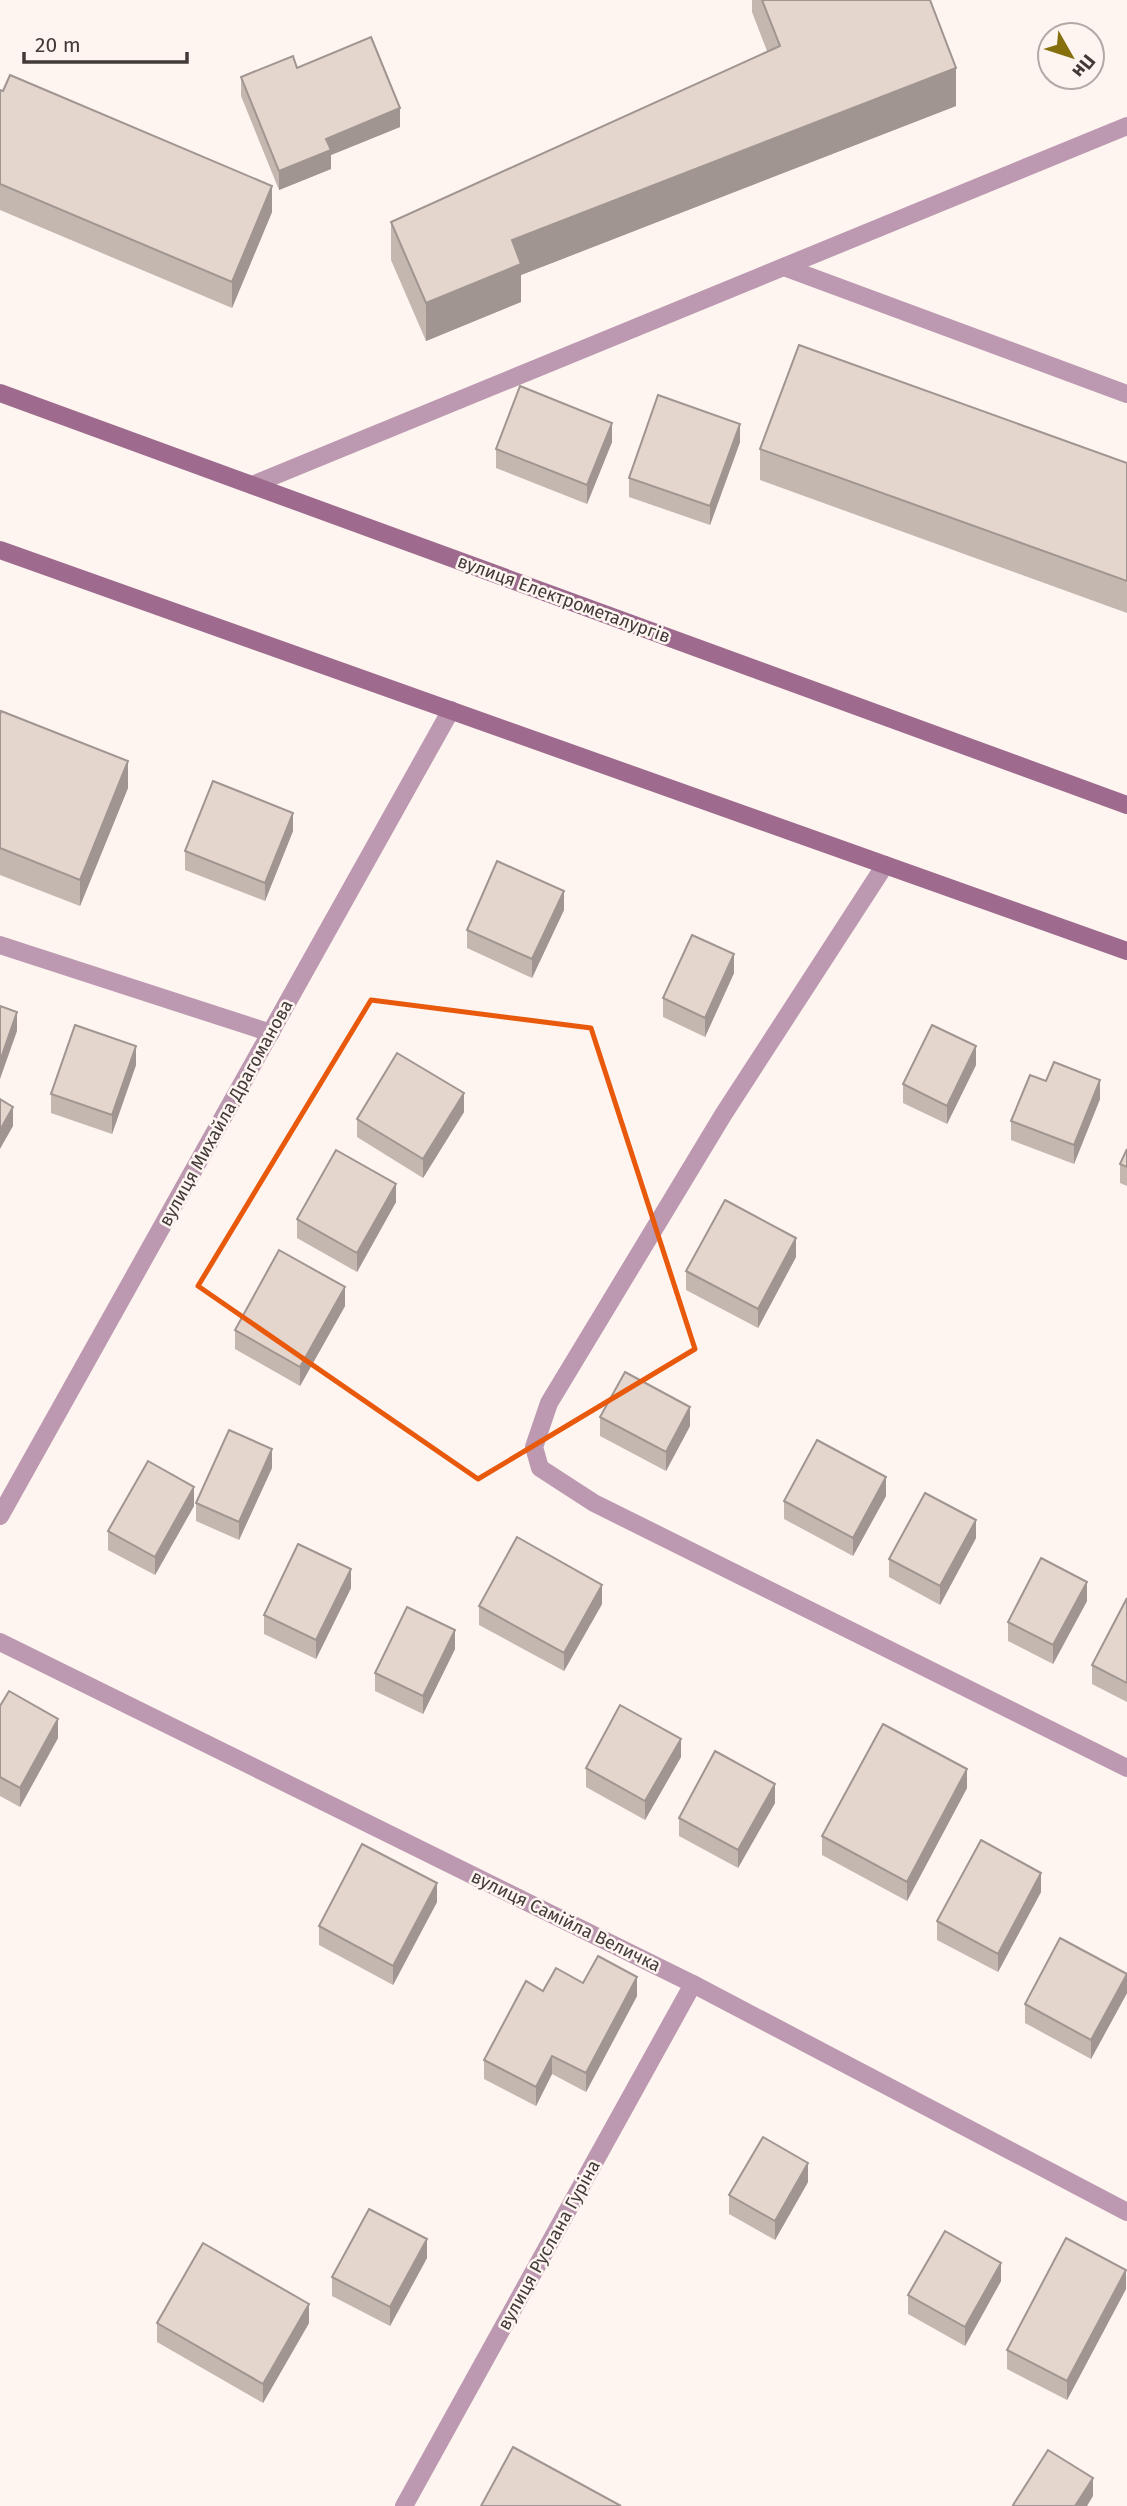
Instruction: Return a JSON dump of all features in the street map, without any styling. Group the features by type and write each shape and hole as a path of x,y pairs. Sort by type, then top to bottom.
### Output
{"main road":[{"name":"вулиця Електрометалургів","path":"0,393 1127,805"},
{"path":"0,550 1127,951"}],"street":[{"path":"252,485 1127,127"},
{"path":"784,267 1127,394"},
{"name":"вулиця Михайла Драгоманова","path":"0,1516 451,710"},
{"path":"885,866 723,1115 549,1403 534,1447 540,1468 594,1503 1127,1768"},
{"path":"0,945 271,1032"},
{"name":"вулиця Самійла Величка","path":"0,1642 693,1984 1127,2212"},
{"name":"вулиця Руслана Гуріна","path":"404,2506 693,1984"}],"highlighted area":[{"path":"371,1000 591,1028 695,1349 478,1479 198,1286"}],"building":[{"path":"762,0 930,0 956,68 512,240 521,264 426,303 391,222 780,46"},
{"path":"371,37 400,108 326,139 331,150 279,171 241,77 293,56 297,68"},
{"path":"10,75 272,186 232,282 0,184 0,90 3,91"},
{"path":"799,345 1127,463 1127,581 760,449"},
{"path":"520,386 612,423 587,485 496,449"},
{"path":"658,395 740,424 710,506 629,478"},
{"path":"1,711 128,761 80,880 0,848"},
{"path":"213,781 293,813 265,883 185,851"},
{"path":"497,861 564,891 532,959 467,930"},
{"path":"692,935 734,954 705,1018 663,998"},
{"path":"0,1006 17,1012 0,1061"},
{"path":"75,1025 136,1046 112,1115 51,1094"},
{"path":"932,1025 976,1046 947,1106 903,1084"},
{"path":"397,1053 464,1093 423,1159 357,1119"},
{"path":"1054,1062 1100,1080 1074,1145 1011,1121 1030,1075 1046,1081"},
{"path":"0,1099 13,1107 0,1130"},
{"path":"1127,1149 1127,1167 1120,1164"},
{"path":"336,1150 396,1184 357,1253 297,1219"},
{"path":"725,1200 796,1238 758,1309 686,1271"},
{"path":"279,1250 345,1287 300,1367 235,1330"},
{"path":"625,1372 690,1407 666,1452 600,1417"},
{"path":"229,1430 272,1449 239,1522 196,1503"},
{"path":"817,1440 886,1477 853,1538 784,1501"},
{"path":"148,1461 194,1487 155,1557 108,1531"},
{"path":"925,1493 976,1520 940,1586 889,1559"},
{"path":"517,1537 602,1585 564,1653 479,1606"},
{"path":"298,1544 351,1569 316,1640 264,1615"},
{"path":"1041,1558 1087,1582 1053,1645 1008,1622"},
{"path":"1127,1598 1127,1683 1092,1665"},
{"path":"407,1607 455,1630 423,1696 375,1673"},
{"path":"9,1691 58,1719 20,1788 0,1777 0,1706"},
{"path":"620,1705 681,1739 645,1801 586,1768"},
{"path":"883,1724 967,1769 907,1882 822,1836"},
{"path":"715,1751 775,1784 738,1850 679,1818"},
{"path":"981,1840 1041,1873 998,1954 937,1921"},
{"path":"362,1844 437,1883 393,1966 319,1926"},
{"path":"1060,1938 1127,1974 1091,2040 1025,2004"},
{"path":"598,1956 637,1977 586,2073 552,2056 536,2087 484,2060 526,1981 543,1991 556,1968 583,1983"},
{"path":"763,2137 808,2163 775,2221 729,2195"},
{"path":"369,2209 427,2239 390,2307 332,2277"},
{"path":"945,2231 1001,2263 965,2327 908,2295"},
{"path":"1066,2238 1126,2270 1067,2381 1007,2350"},
{"path":"203,2243 309,2304 263,2384 157,2323"},
{"path":"513,2447 621,2506 481,2506"},
{"path":"1048,2450 1093,2478 1075,2506 1013,2505"}]}
